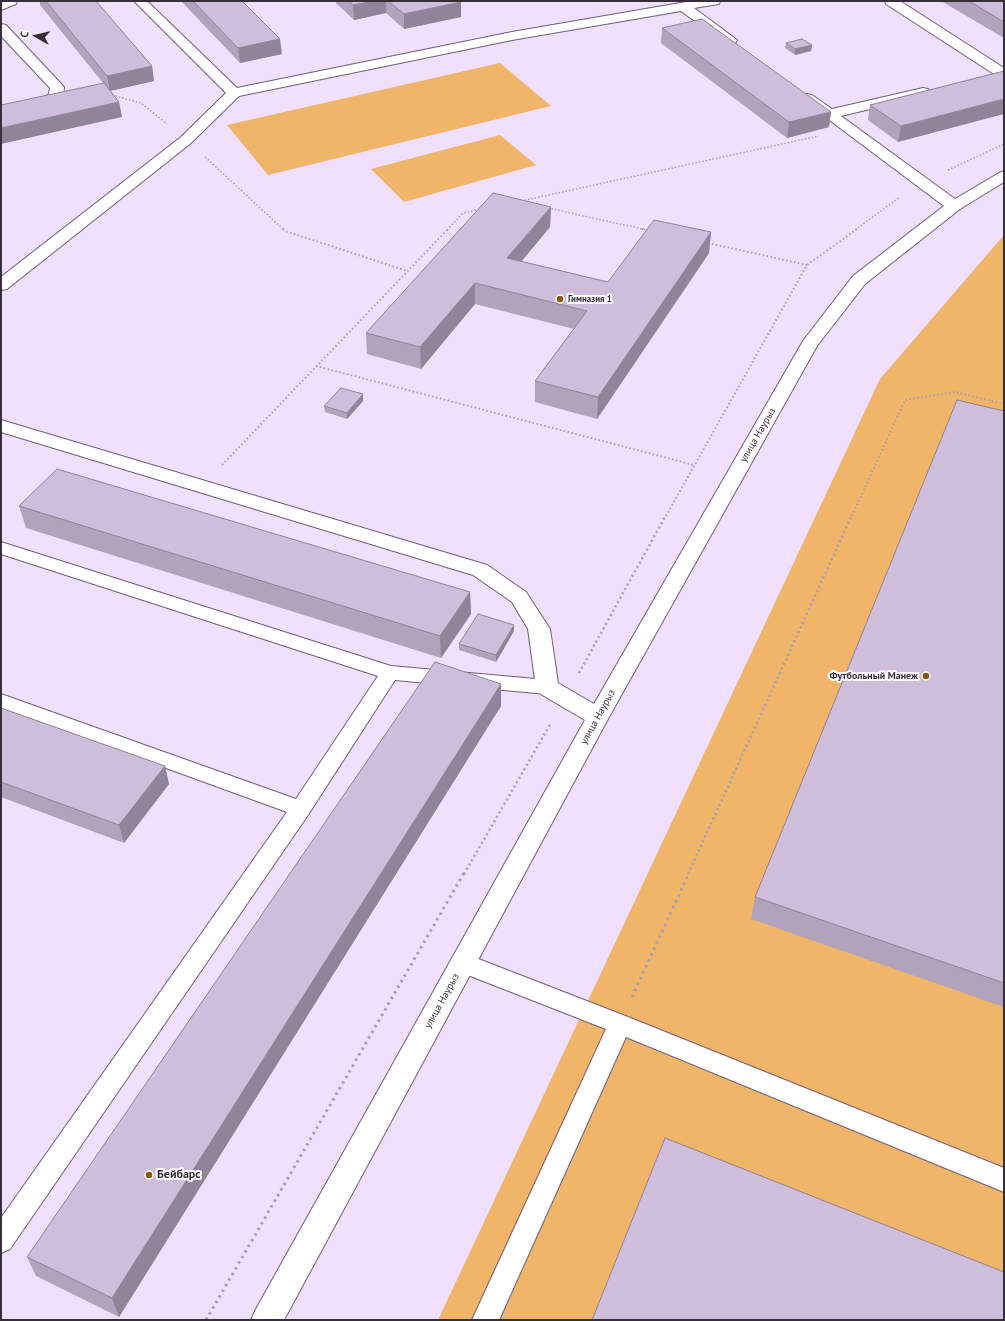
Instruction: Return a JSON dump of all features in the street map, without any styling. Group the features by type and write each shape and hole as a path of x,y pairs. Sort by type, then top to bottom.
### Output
{"street":[{"path":"1,6 11,1"},
{"path":"140,1 234,93"},
{"path":"1,285 186,140 234,93 512,36 714,1"},
{"path":"891,1 1002,73 987,77"},
{"path":"683,6 740,48"},
{"path":"1,28 57,88 56,96 48,102 34,107 1,114"},
{"path":"830,114 935,89"},
{"path":"798,91 954,206"},
{"name":"улица Наурыз","path":"267,1320 598,716 809,345 859,280 954,206 1004,176"},
{"path":"1,426 480,570 519,597 539,629 547,687 598,716"}],"lane":[{"path":"1,548 390,673 547,687"},
{"path":"1,1240 301,808 390,673"},
{"path":"1,701 301,808"},
{"path":"463,963 620,1024 1004,1180"},
{"path":"485,1320 620,1024"}],"path":[{"path":"108,95 115,95 141,103 186,140 285,231 407,271"},
{"path":"526,203 518,201 850,130"},
{"path":"542,206 651,230"},
{"path":"202,486 463,213 484,209"},
{"path":"706,243 807,265"},
{"path":"316,366 694,465"},
{"path":"620,1024 905,400 955,392 1004,404"}],"shaded area":[{"path":"500,63 551,106 268,175 227,125"},
{"path":"500,135 536,165 404,202 371,169"},
{"path":"1004,235 1004,1320 438,1320 880,379"}],"building":[{"path":"46,1 96,1 152,66 107,76"},
{"path":"193,1 242,1 280,39 238,48"},
{"path":"349,1 374,1 353,5"},
{"path":"388,1 460,1 461,2 404,14"},
{"path":"969,1 1004,1 1004,22"},
{"path":"702,19 831,112 789,122 662,28"},
{"path":"802,39 812,45 795,49 786,43"},
{"path":"1004,71 1004,99 901,126 870,105"},
{"path":"104,83 119,102 1,128 1,105"},
{"path":"493,193 551,207 507,258 608,282 654,220 711,232 598,397 535,381 587,311 475,283 420,347 366,333"},
{"path":"341,388 363,394 347,413 324,406"},
{"name":"Футбольный Манеж","path":"957,400 1004,411 1004,983 755,897"},
{"path":"57,469 470,592 440,636 19,506"},
{"path":"478,614 514,625 496,655 459,644"},
{"path":"435,662 501,684 112,1298 27,1257"},
{"path":"1,708 165,766 119,825 1,782"},
{"path":"665,1138 1004,1272 1004,1320 592,1320"}],"place":[{"name":"Гимназия 1","path":"560,299"},
{"name":"Футбольный Манеж","path":"926,676"},
{"name":"Бейбарс","path":"149,1175"}]}
